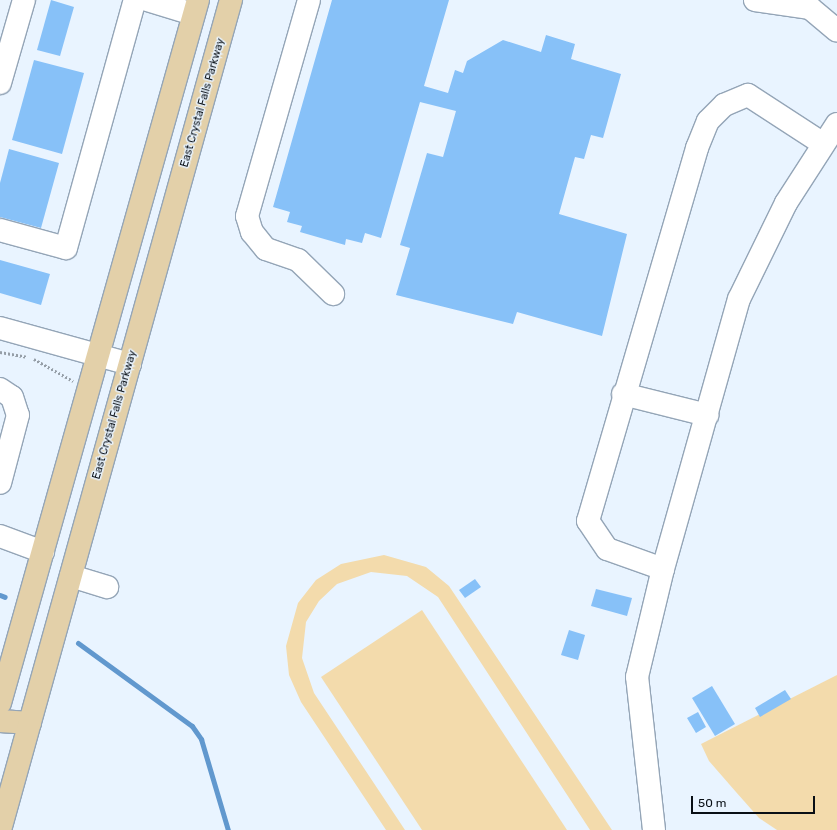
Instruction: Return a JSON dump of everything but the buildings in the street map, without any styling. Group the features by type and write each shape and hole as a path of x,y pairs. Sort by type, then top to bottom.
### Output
{"main road":[{"path":"0,704 196,6 230,6"},
{"name":"East Crystal Falls Parkway","path":"0,830 230,6"},
{"path":"0,721 30,723"}],"street":[{"path":"0,83 24,0"},
{"path":"0,230 66,248 135,0"},
{"path":"147,0 196,6"},
{"path":"309,0 247,216 252,232 266,249 298,260 334,294"},
{"path":"754,0 810,8 837,31"},
{"path":"663,569 607,549 588,521 623,394 708,121 724,105 748,95 822,142"},
{"path":"654,830 638,677 663,569 739,299 786,203 822,142 837,124"},
{"path":"0,328 130,364"},
{"path":"0,389 12,397 18,415 0,483"},
{"path":"623,394 707,415"},
{"path":"0,536 43,552"},
{"path":"70,576 107,587"}],"path":[{"path":"0,352 31,357 77,383"}],"shaded area":[{"path":"384,555 426,567 449,586 612,830 590,830 438,597 407,576 371,572 337,584 319,601 306,622 302,658 314,693 405,830 386,830 301,702 289,675 286,646 298,603 316,580 341,564"},
{"path":"422,610 567,830 422,830 321,677"},
{"path":"837,675 837,830 777,830 759,818 736,792 709,761 701,744"}],"waterway":[{"path":"0,595 5,597"},
{"path":"78,643 192,726 201,739 228,830"}]}
